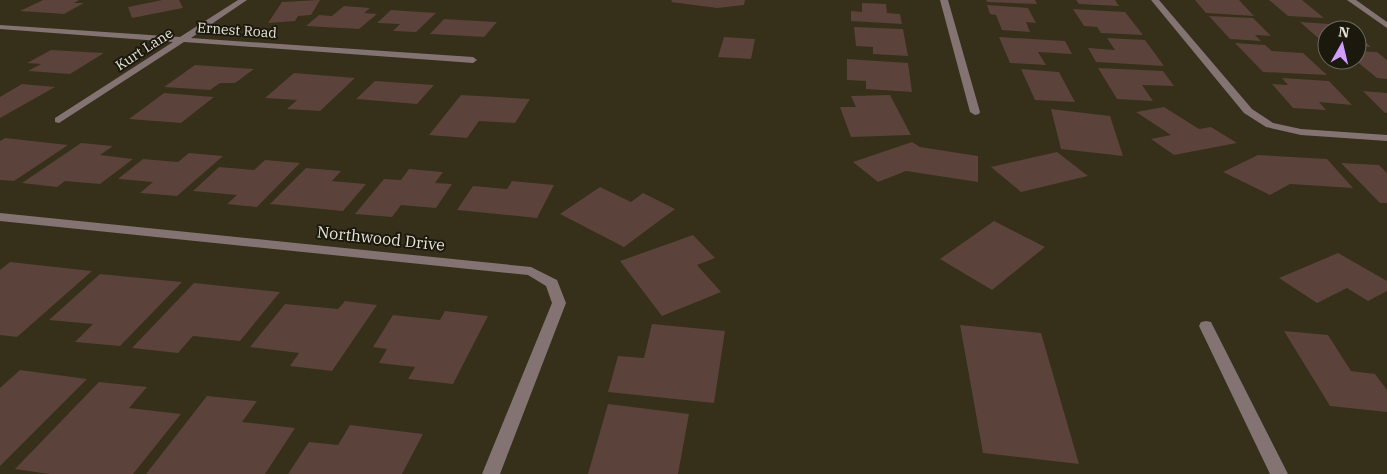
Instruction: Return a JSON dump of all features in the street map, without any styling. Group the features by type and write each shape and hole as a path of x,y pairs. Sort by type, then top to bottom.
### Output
{"street":[{"name":"Kurt Lane","path":"60,120 244,0"},
{"path":"944,0 974,112"},
{"path":"1155,0 1248,111 1270,125 1301,132 1387,138"},
{"path":"1351,0 1387,26"},
{"name":"Ernest Road","path":"0,27 473,60"},
{"name":"Northwood Drive","path":"0,217 531,271 552,283 559,302 491,474"},
{"path":"1206,326 1279,474"}],"building":[{"path":"43,0 79,0 74,3 84,3 64,14 20,11"},
{"path":"162,0 179,0 183,8 132,18 128,7"},
{"path":"320,0 311,15 298,16 295,21 268,23 282,2"},
{"path":"672,0 745,0 744,5 717,8 671,2"},
{"path":"986,0 1035,0 1037,4 987,2"},
{"path":"1076,0 1115,0 1119,6 1079,4"},
{"path":"1195,0 1239,0 1254,16 1206,13"},
{"path":"1269,0 1302,0 1324,18 1288,16"},
{"path":"862,3 886,4 887,13 900,14 902,24 851,21 851,11 862,12"},
{"path":"987,5 1028,8 1036,23 1026,22 1030,32 1002,30 996,15 990,14"},
{"path":"344,6 370,8 364,13 377,14 359,29 306,26 319,15 332,16"},
{"path":"1073,9 1125,12 1143,35 1101,33 1097,27 1084,26"},
{"path":"391,10 436,13 416,32 393,31 400,24 377,23"},
{"path":"1209,16 1253,18 1271,36 1255,35 1261,41 1230,39"},
{"path":"444,19 497,22 484,37 430,34"},
{"path":"1300,22 1317,23 1317,37"},
{"path":"854,27 903,29 908,56 873,54 873,47 856,46"},
{"path":"724,37 755,39 751,59 718,57"},
{"path":"999,37 1065,41 1072,54 1038,52 1046,65 1010,63"},
{"path":"1107,38 1145,40 1164,66 1096,62 1088,48 1115,50"},
{"path":"1235,43 1265,45 1272,51 1303,53 1317,66 1317,70 1322,70 1327,75 1263,72"},
{"path":"51,50 104,53 70,74 28,71 41,64 27,63"},
{"path":"1367,52 1377,52 1387,60 1387,79 1377,78 1367,70"},
{"path":"847,59 908,63 912,92 866,89 866,81 847,80"},
{"path":"195,65 254,69 235,83 220,83 210,90 164,87"},
{"path":"1098,68 1163,71 1174,86 1142,85 1153,101 1117,99"},
{"path":"1021,69 1059,72 1075,102 1035,100"},
{"path":"294,73 355,78 320,111 287,109 297,100 265,98"},
{"path":"1282,78 1329,81 1352,105 1319,102 1326,110 1293,108 1272,84 1288,85"},
{"path":"375,81 434,85 417,104 356,99"},
{"path":"22,84 55,87 0,118 0,97"},
{"path":"1363,91 1387,93 1387,113 1385,113"},
{"path":"164,93 214,97 181,123 129,119"},
{"path":"461,95 530,99 515,123 479,121 467,138 429,135"},
{"path":"890,95 911,135 851,137 840,107 856,107 851,96"},
{"path":"1164,107 1199,129 1211,127 1237,143 1174,155 1151,139 1171,135 1136,112"},
{"path":"1051,109 1110,116 1123,156 1061,149"},
{"path":"5,138 68,145 14,181 0,180 0,141"},
{"path":"912,142 920,147 978,156 978,182 906,171 878,182 853,162"},
{"path":"81,143 113,146 100,155 133,159 100,184 65,181 57,187 22,183"},
{"path":"1057,152 1088,176 1021,192 991,167"},
{"path":"189,153 223,156 177,196 140,193 153,182 118,179 143,159 178,162"},
{"path":"1258,155 1327,159 1353,188 1290,184 1270,195 1223,172"},
{"path":"265,160 300,163 257,207 227,204 237,195 193,191 219,167 254,170"},
{"path":"1341,163 1379,165 1387,173 1387,203 1380,203"},
{"path":"306,168 341,171 332,181 366,184 343,211 270,204"},
{"path":"409,169 443,172 435,183 452,184 436,208 401,205 392,217 355,214 384,179 401,180"},
{"path":"512,181 554,185 537,218 457,210 473,186 507,189"},
{"path":"600,187 631,202 643,193 675,209 624,247 560,214"},
{"path":"994,221 1045,247 992,290 940,259"},
{"path":"693,235 715,258 697,265 721,292 662,316 620,261"},
{"path":"1338,253 1387,281 1387,291 1368,301 1347,288 1317,303 1279,278"},
{"path":"10,262 92,271 17,337 0,335 0,270"},
{"path":"100,274 182,282 120,346 75,342 93,324 49,320"},
{"path":"194,283 280,292 240,341 193,336 178,353 132,348"},
{"path":"345,301 377,305 332,371 290,366 299,353 250,347 285,304 338,309"},
{"path":"445,311 488,316 453,384 408,379 415,367 379,363 387,349 373,347 393,315 440,320"},
{"path":"652,324 725,331 714,403 608,392 618,356 644,358"},
{"path":"960,325 1041,333 1079,464 983,453"},
{"path":"1284,331 1328,335 1351,371 1375,374 1387,390 1387,412 1330,406"},
{"path":"20,370 87,379 0,466 0,388"},
{"path":"99,382 147,387 129,408 181,414 133,474 49,474 15,469"},
{"path":"207,396 257,401 242,422 295,428 265,474 146,474"},
{"path":"608,404 689,414 678,474 588,474"},
{"path":"350,425 423,434 402,474 288,474 309,442 338,445"}]}
